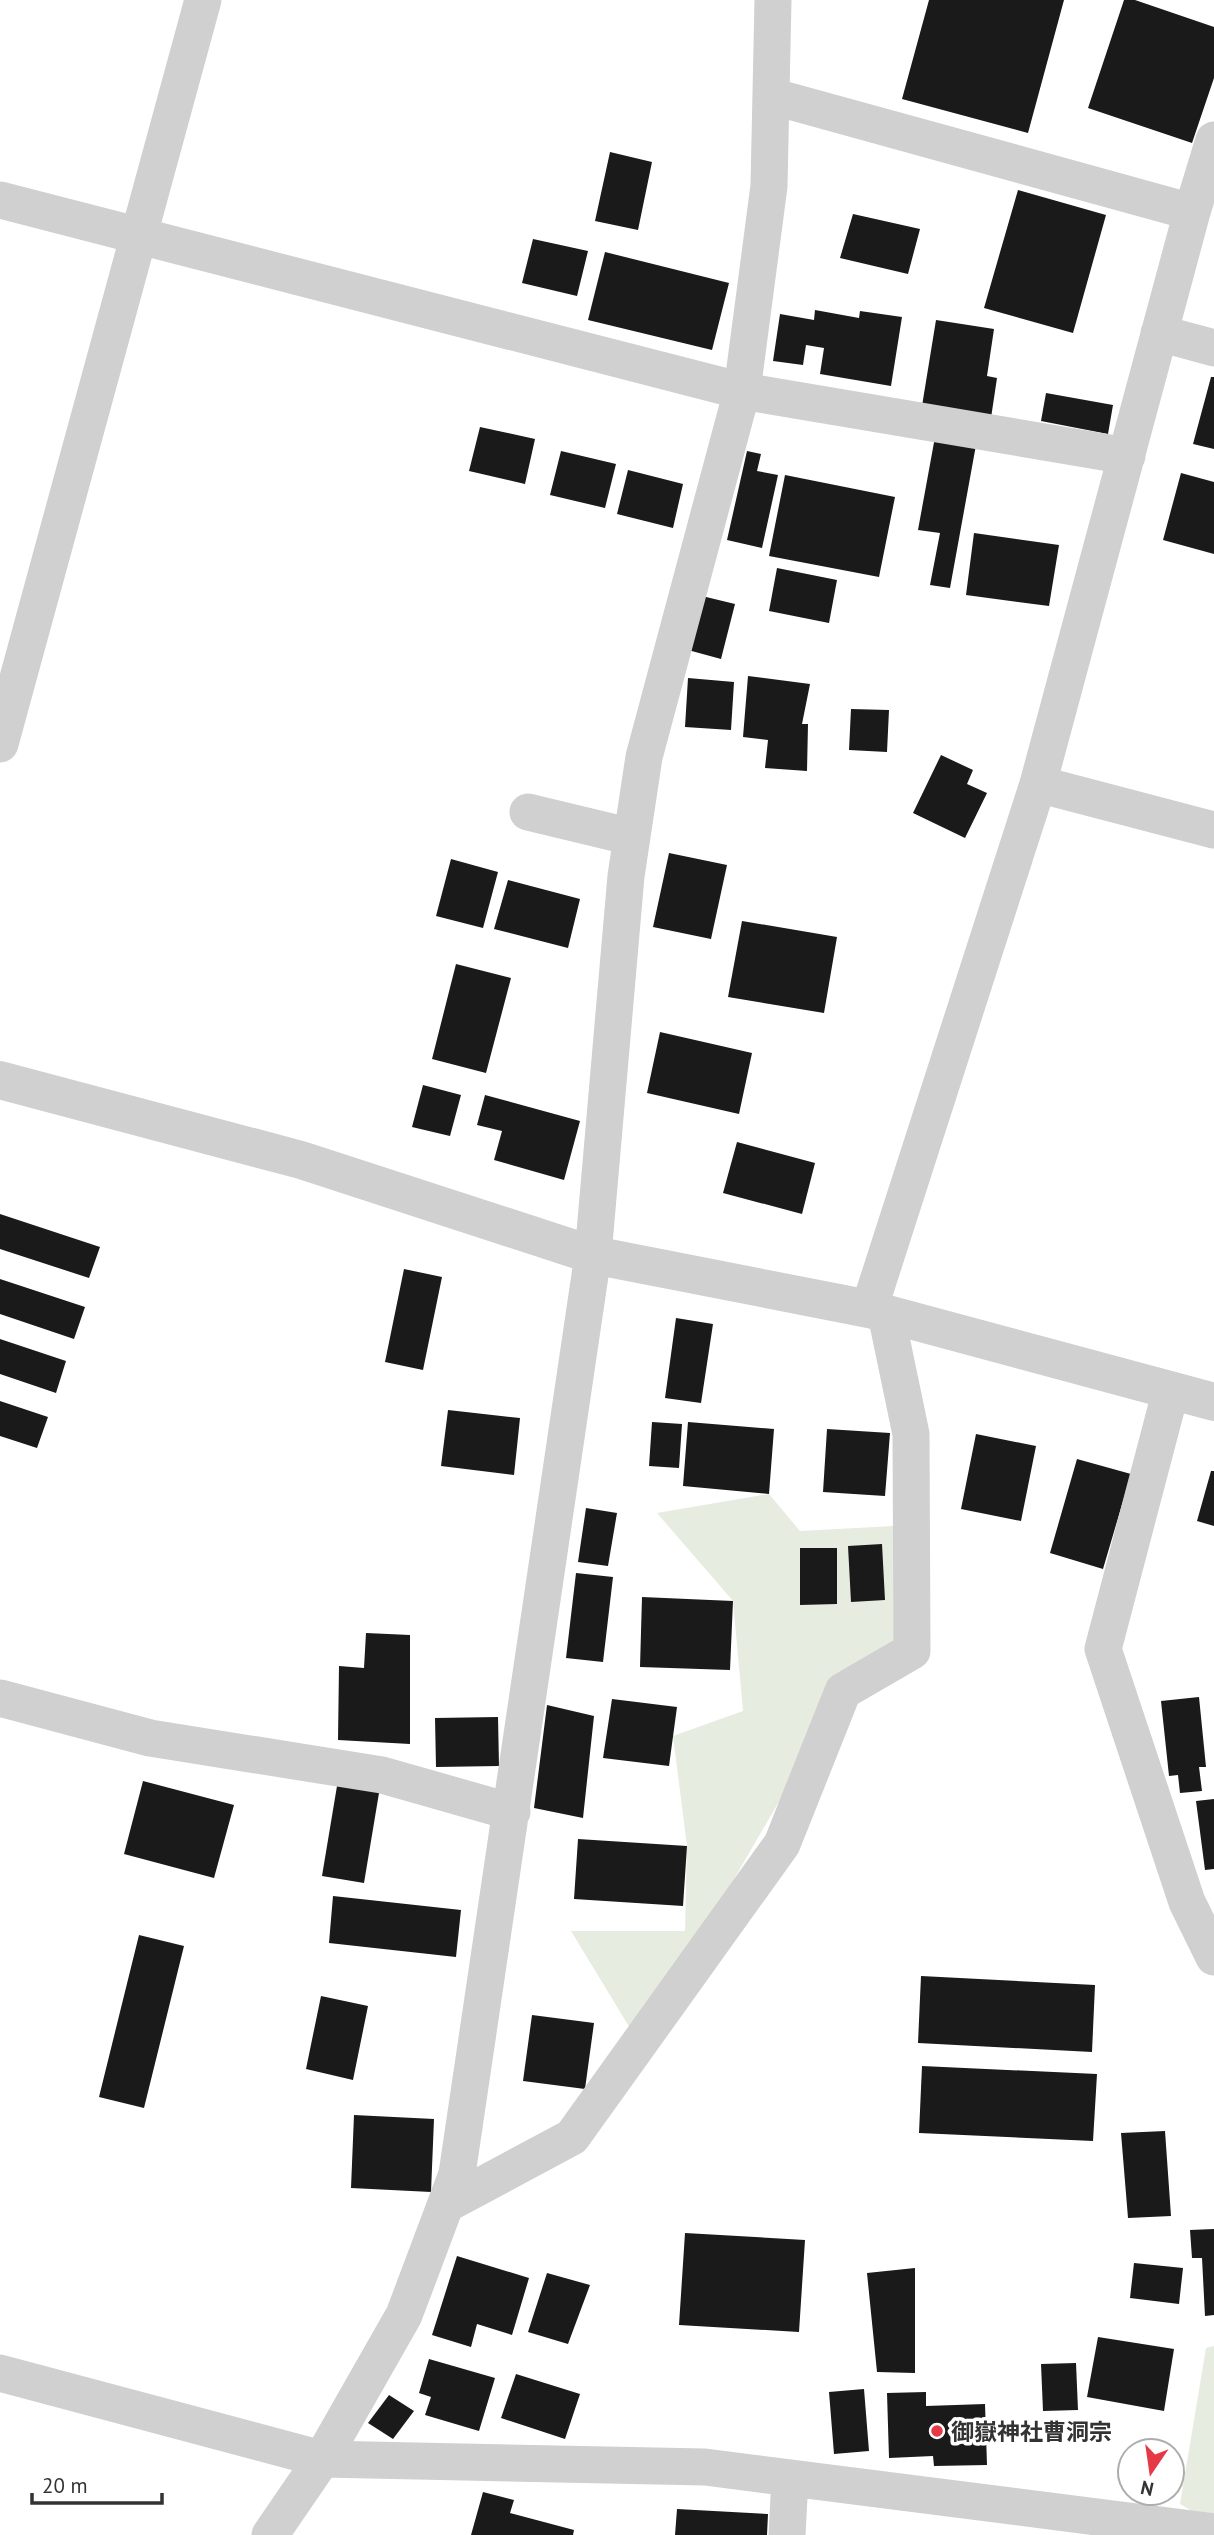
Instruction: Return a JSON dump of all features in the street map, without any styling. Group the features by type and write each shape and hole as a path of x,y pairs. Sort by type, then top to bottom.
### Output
{"street":[{"path":"0,744 136,237 203,0"},
{"path":"270,2535 322,2459 404,2315 457,2174 593,1255 632,837 644,757 742,391 769,187 774,0"},
{"path":"771,96 1192,212"},
{"path":"447,2204 572,2137 782,1844 844,1691 912,1651 911,1434 878,1312 1038,784 1192,212 1214,140"},
{"path":"0,200 742,391 1127,456"},
{"path":"1160,333 1214,348"},
{"path":"1038,784 1214,830"},
{"path":"527,812 632,837"},
{"path":"0,1080 301,1160 593,1255 878,1312 1214,1402"},
{"path":"1171,1390 1103,1649 1187,1902 1214,1957"},
{"path":"0,1698 150,1738 382,1775 512,1812"},
{"path":"0,2373 322,2459 705,2467 1214,2532"},
{"path":"788,2535 790,2478"}],"shaded area":[{"path":"769,1494 800,1531 912,1525 912,1651 843,1691 639,2043 571,1931 685,1931 687,1846 673,1736 743,1711 733,1601 657,1513"},
{"path":"1214,2346 1214,2524 1185,2507 1186,2468 1206,2348"}],"building":[{"path":"929,0 1064,0 1028,133 902,99"},
{"path":"1124,0 1135,0 1214,27 1214,78 1192,143 1088,108"},
{"path":"610,152 652,162 638,230 595,221"},
{"path":"1018,190 1106,215 1073,333 984,308"},
{"path":"853,214 920,229 908,274 840,258"},
{"path":"533,239 588,251 577,296 522,283"},
{"path":"605,252 729,283 712,350 588,320"},
{"path":"815,310 859,318 860,311 902,317 891,386 820,374 824,348 806,345 803,365 773,361 780,314 814,320"},
{"path":"936,320 994,329 987,376 997,378 991,418 922,406"},
{"path":"1211,377 1214,377 1214,449 1193,444"},
{"path":"1046,393 1113,405 1108,434 1041,421"},
{"path":"480,427 535,439 525,484 469,471"},
{"path":"935,437 976,445 950,588 930,585 940,533 918,530"},
{"path":"561,451 616,464 605,508 550,495"},
{"path":"747,451 761,454 757,471 778,475 762,548 727,540"},
{"path":"628,470 683,484 673,528 617,514"},
{"path":"1181,473 1214,482 1214,554 1163,540"},
{"path":"785,475 895,497 879,577 769,556"},
{"path":"974,533 1059,545 1049,606 966,595"},
{"path":"777,568 837,580 829,623 769,611"},
{"path":"702,596 735,604 721,659 688,650"},
{"path":"748,676 810,684 802,724 808,724 807,771 765,768 768,740 743,737"},
{"path":"688,678 734,682 731,730 685,727"},
{"path":"851,709 889,710 887,752 849,750"},
{"path":"941,755 973,770 967,784 987,793 965,838 913,813"},
{"path":"669,853 727,865 711,939 653,927"},
{"path":"451,859 498,872 483,928 436,916"},
{"path":"508,880 580,899 568,948 494,929"},
{"path":"742,921 837,937 824,1013 728,997"},
{"path":"456,964 511,978 486,1073 432,1059"},
{"path":"660,1032 752,1053 739,1114 647,1093"},
{"path":"423,1085 461,1095 450,1136 412,1127"},
{"path":"485,1095 580,1121 564,1180 494,1160 502,1131 477,1125"},
{"path":"737,1142 815,1163 802,1214 723,1193"},
{"path":"0,1214 100,1247 89,1278 0,1249"},
{"path":"404,1269 442,1277 423,1370 385,1362"},
{"path":"0,1279 85,1307 74,1339 0,1314"},
{"path":"676,1318 713,1324 701,1403 665,1398"},
{"path":"0,1339 66,1361 56,1393 0,1374"},
{"path":"0,1401 48,1417 37,1448 0,1436"},
{"path":"448,1410 520,1418 514,1475 441,1466"},
{"path":"652,1422 682,1424 679,1468 649,1466"},
{"path":"688,1422 774,1429 769,1494 683,1486"},
{"path":"827,1429 890,1433 885,1496 823,1492"},
{"path":"976,1434 1036,1446 1021,1521 961,1509"},
{"path":"1077,1459 1131,1474 1103,1569 1050,1553"},
{"path":"1211,1471 1214,1471 1214,1526 1197,1521"},
{"path":"586,1508 617,1513 608,1566 578,1562"},
{"path":"882,1544 885,1600 851,1602 848,1546"},
{"path":"800,1548 837,1548 837,1604 800,1605"},
{"path":"576,1573 613,1577 603,1662 566,1658"},
{"path":"642,1597 733,1601 730,1670 640,1667"},
{"path":"366,1633 410,1635 410,1744 338,1740 339,1666 364,1668"},
{"path":"1199,1697 1206,1767 1199,1767 1202,1791 1180,1793 1178,1775 1169,1776 1161,1701"},
{"path":"612,1699 677,1707 669,1766 603,1758"},
{"path":"547,1705 594,1716 583,1818 534,1808"},
{"path":"498,1717 499,1766 436,1767 435,1718"},
{"path":"340,1768 382,1775 364,1883 322,1876"},
{"path":"143,1781 234,1805 214,1878 124,1854"},
{"path":"1214,1799 1214,1869 1205,1870 1196,1801"},
{"path":"578,1839 687,1846 683,1906 574,1899"},
{"path":"333,1896 461,1910 456,1957 329,1943"},
{"path":"139,1935 184,1946 144,2108 99,2097"},
{"path":"921,1976 1095,1985 1092,2052 918,2043"},
{"path":"321,1996 368,2006 353,2080 306,2069"},
{"path":"532,2015 594,2023 585,2089 523,2081"},
{"path":"922,2066 1097,2074 1093,2141 919,2133"},
{"path":"354,2115 434,2119 431,2192 351,2188"},
{"path":"1165,2131 1171,2216 1128,2218 1121,2133"},
{"path":"1214,2229 1214,2315 1205,2316 1202,2258 1192,2258 1190,2230"},
{"path":"685,2233 805,2240 799,2332 679,2325"},
{"path":"457,2256 529,2278 512,2335 477,2324 471,2347 432,2335"},
{"path":"1134,2263 1183,2268 1179,2304 1130,2298"},
{"path":"915,2268 915,2373 877,2372 867,2273"},
{"path":"547,2273 590,2285 568,2344 528,2332"},
{"path":"1098,2337 1174,2349 1164,2411 1087,2397"},
{"path":"429,2359 495,2378 479,2431 425,2415 431,2397 419,2393"},
{"path":"1076,2363 1078,2410 1043,2411 1041,2364"},
{"path":"516,2374 580,2394 565,2439 501,2418"},
{"path":"864,2389 869,2451 834,2454 829,2392"},
{"name":"御嶽神社曹洞宗","path":"926,2392 926,2406 985,2404 987,2465 934,2466 933,2456 889,2458 887,2393"},
{"path":"389,2395 414,2411 393,2439 368,2423"},
{"path":"483,2492 514,2500 510,2513 574,2530 573,2535 471,2535"},
{"path":"677,2509 768,2514 767,2535 675,2535"}],"place":[{"name":"御嶽神社曹洞宗","path":"937,2431"}]}
